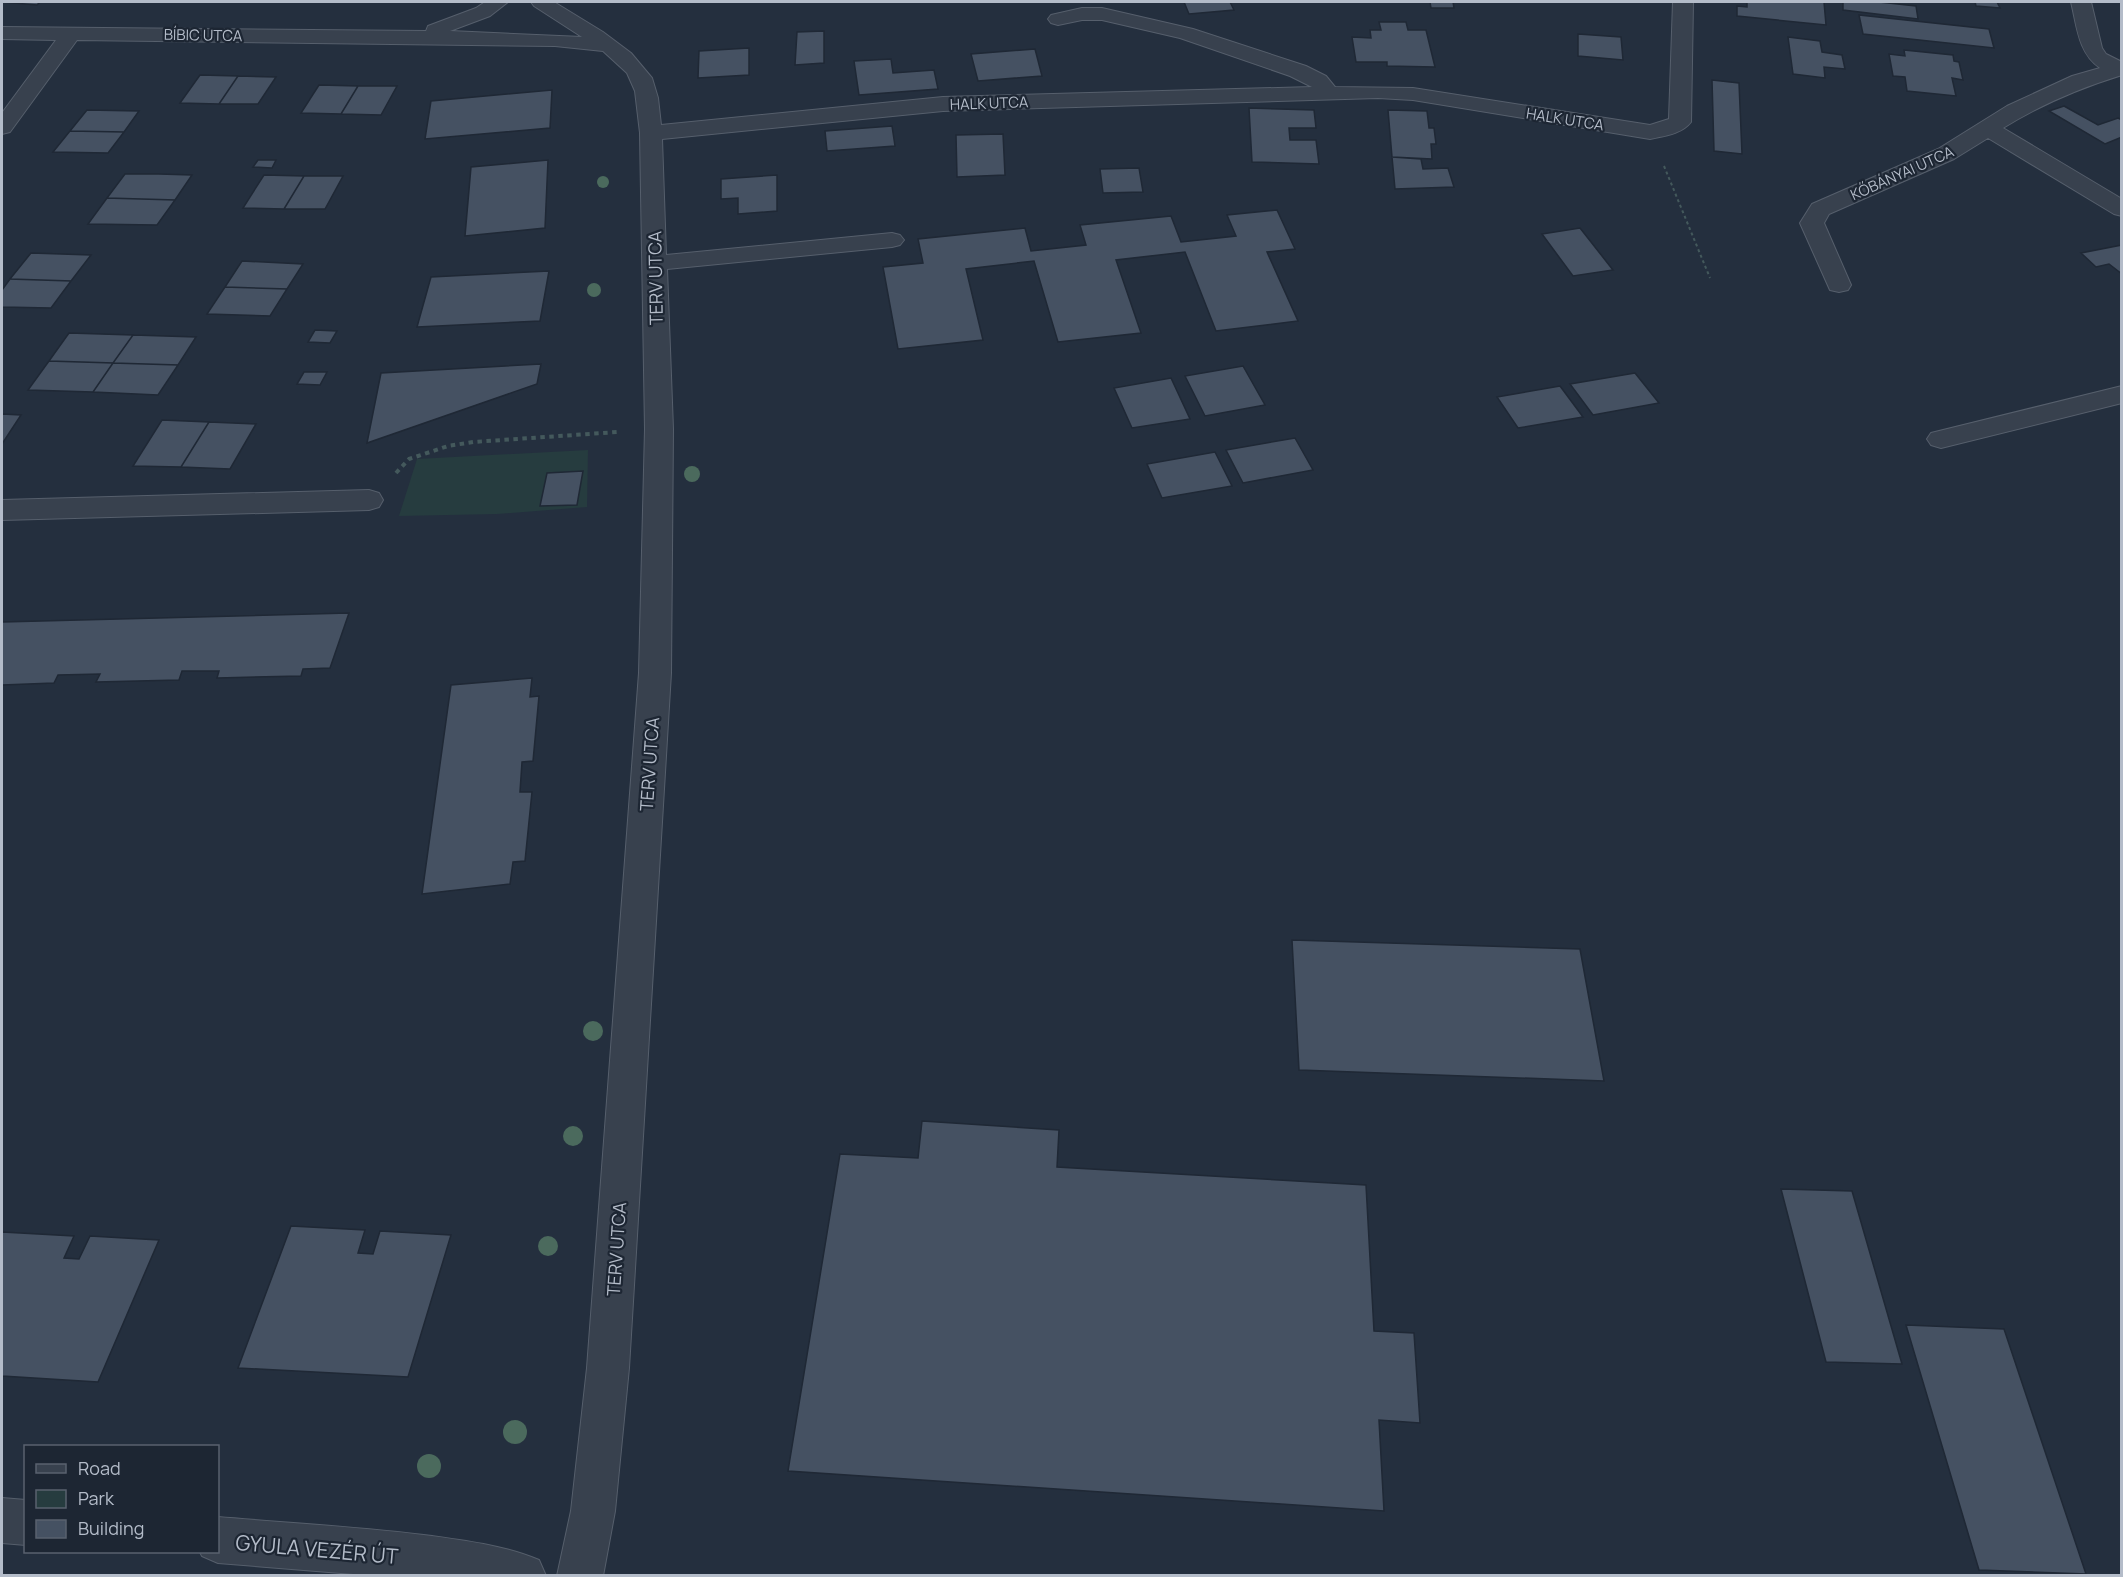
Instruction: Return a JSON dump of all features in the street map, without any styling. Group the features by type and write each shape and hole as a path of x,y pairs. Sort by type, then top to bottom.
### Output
{"street":[{"name":"BÍBIC UTCA","path":"404,37 465,20 498,2"},
{"name":"TERV UTCA","path":"541,2 610,47 640,75 646,90 651,133 655,263 659,429 655,673 609,1356 593,1511 580,1575"},
{"name":"HALK UTCA","path":"651,133 943,104 1328,92 1413,94 1650,132 1666,129 1680,122 1683,2"},
{"path":"2081,2 2092,48 2099,58 2119,68"},
{"path":"1058,19 1082,14 1102,14 1186,33 1298,71 1318,81 1328,92"},
{"name":"BÍBIC UTCA","path":"2,33 555,40 610,47"},
{"path":"2,127 71,34"},
{"name":"KŐBÁNYAI UTCA","path":"1839,285 1812,223 1820,209 1947,154 1968,142 1986,127 2080,81 2119,68"},
{"path":"1986,127 2121,209"},
{"path":"655,263 892,240"},
{"path":"1941,439 2121,394"},
{"path":"2,510 369,500"},
{"path":"2,1521 24,1523"},
{"name":"GYULA VEZÉR ÚT","path":"219,1540 411,1558 492,1568 523,1575"}],"path":[{"path":"1650,132 1710,278"},
{"path":"369,500 409,459 448,446 485,441 659,429"}],"green space":[{"path":"588,450 587,507 497,514 399,516 417,459"}],"building":[{"path":"2,2 40,2 37,5"},
{"path":"1184,2 1230,2 1234,10 1189,14"},
{"path":"1430,2 1453,2 1454,8 1431,8"},
{"path":"1747,2 1824,2 1826,25 1737,16 1737,6 1747,7"},
{"path":"1843,2 1879,2 1916,6 1918,19 1843,10"},
{"path":"1975,2 1997,2 2000,8 1976,6"},
{"path":"1859,15 1989,29 1994,48 1863,34"},
{"path":"1379,22 1406,22 1408,30 1426,30 1435,67 1387,66 1387,62 1356,62 1352,37 1371,38 1370,30 1381,30"},
{"path":"824,31 824,63 795,65 797,32"},
{"path":"1578,34 1621,37 1623,60 1578,56"},
{"path":"1788,37 1820,41 1822,52 1842,55 1845,69 1824,67 1825,78 1793,74"},
{"path":"749,48 749,75 698,78 699,51"},
{"path":"1035,49 1042,76 978,81 971,54"},
{"path":"1904,50 1953,55 1954,61 1959,62 1963,80 1952,78 1956,96 1907,91 1905,77 1893,76 1889,54 1905,56"},
{"path":"891,59 893,73 934,70 938,89 859,95 854,61"},
{"path":"200,75 238,76 219,104 180,103"},
{"path":"238,76 276,77 258,104 219,104"},
{"path":"1712,80 1739,83 1742,154 1714,151"},
{"path":"319,85 358,86 341,114 301,113"},
{"path":"358,86 397,86 381,115 341,114"},
{"path":"552,90 550,128 425,139 431,101"},
{"path":"2064,106 2098,125 2118,118 2122,120 2122,137 2105,144 2049,111"},
{"path":"1249,108 1314,110 1316,128 1289,128 1290,140 1316,140 1319,164 1252,162"},
{"path":"87,110 139,111 124,132 70,131"},
{"path":"1388,110 1427,111 1429,128 1434,128 1436,144 1431,144 1432,159 1392,157"},
{"path":"892,126 895,146 827,151 825,131"},
{"path":"70,131 124,132 108,153 53,152"},
{"path":"1003,134 1005,175 957,177 956,135"},
{"path":"1392,157 1421,159 1423,169 1448,168 1454,187 1395,189"},
{"path":"258,160 276,160 272,168 253,167"},
{"path":"548,160 545,228 465,236 471,167"},
{"path":"1139,168 1143,192 1103,193 1100,169"},
{"path":"125,174 192,175 175,200 107,198"},
{"path":"264,175 304,176 284,209 243,208"},
{"path":"777,175 777,211 738,214 738,198 721,199 721,179"},
{"path":"304,176 343,176 325,209 284,209"},
{"path":"107,198 175,200 157,225 88,224"},
{"path":"1277,210 1295,249 1267,252 1298,321 1216,331 1185,252 1116,260 1141,333 1058,342 1034,261 966,269 983,340 898,349 883,267 923,263 918,239 1025,228 1031,251 1086,245 1080,225 1171,216 1181,242 1236,236 1227,215"},
{"path":"1580,228 1613,270 1573,276 1542,234"},
{"path":"2122,245 2122,274 2109,264 2096,267 2081,253"},
{"path":"31,253 91,255 71,281 10,279"},
{"path":"242,261 303,264 287,289 225,287"},
{"path":"549,271 540,321 417,327 431,277"},
{"path":"10,279 71,281 51,308 2,307 2,290"},
{"path":"225,287 287,289 270,316 207,314"},
{"path":"315,330 337,331 330,343 308,342"},
{"path":"69,333 133,335 113,363 49,361"},
{"path":"133,335 196,337 178,365 113,363"},
{"path":"49,361 113,363 93,392 28,390"},
{"path":"113,363 178,365 158,395 93,392"},
{"path":"541,364 537,384 367,443 381,373"},
{"path":"1243,366 1265,405 1205,416 1185,376"},
{"path":"304,372 327,372 320,385 297,384"},
{"path":"1635,373 1659,403 1593,415 1570,384"},
{"path":"1171,378 1190,419 1132,428 1114,388"},
{"path":"1560,386 1583,417 1518,428 1497,397"},
{"path":"2,414 21,415 2,444"},
{"path":"162,420 209,422 181,467 133,466"},
{"path":"209,422 256,424 230,469 181,467"},
{"path":"1295,438 1313,470 1243,483 1226,450"},
{"path":"1215,452 1232,486 1162,498 1147,464"},
{"path":"583,471 577,505 540,506 547,473"},
{"path":"349,613 330,668 303,669 301,676 217,678 219,671 182,671 179,680 96,682 100,674 58,675 54,683 2,685 2,622"},
{"path":"532,678 530,697 539,696 533,761 522,762 520,792 532,792 525,861 513,862 510,884 422,894 451,685"},
{"path":"1292,940 1580,949 1604,1081 1299,1070"},
{"path":"922,1121 1059,1130 1057,1167 1366,1185 1374,1331 1414,1333 1420,1423 1379,1420 1384,1511 788,1471 840,1154 918,1158"},
{"path":"1781,1189 1852,1191 1902,1364 1826,1362"},
{"path":"291,1226 365,1230 358,1253 373,1254 380,1231 451,1235 408,1377 238,1368"},
{"path":"2,1232 74,1236 64,1258 79,1259 90,1236 159,1240 98,1382 2,1376"},
{"path":"1906,1325 2004,1329 2086,1574 1979,1570"}]}
